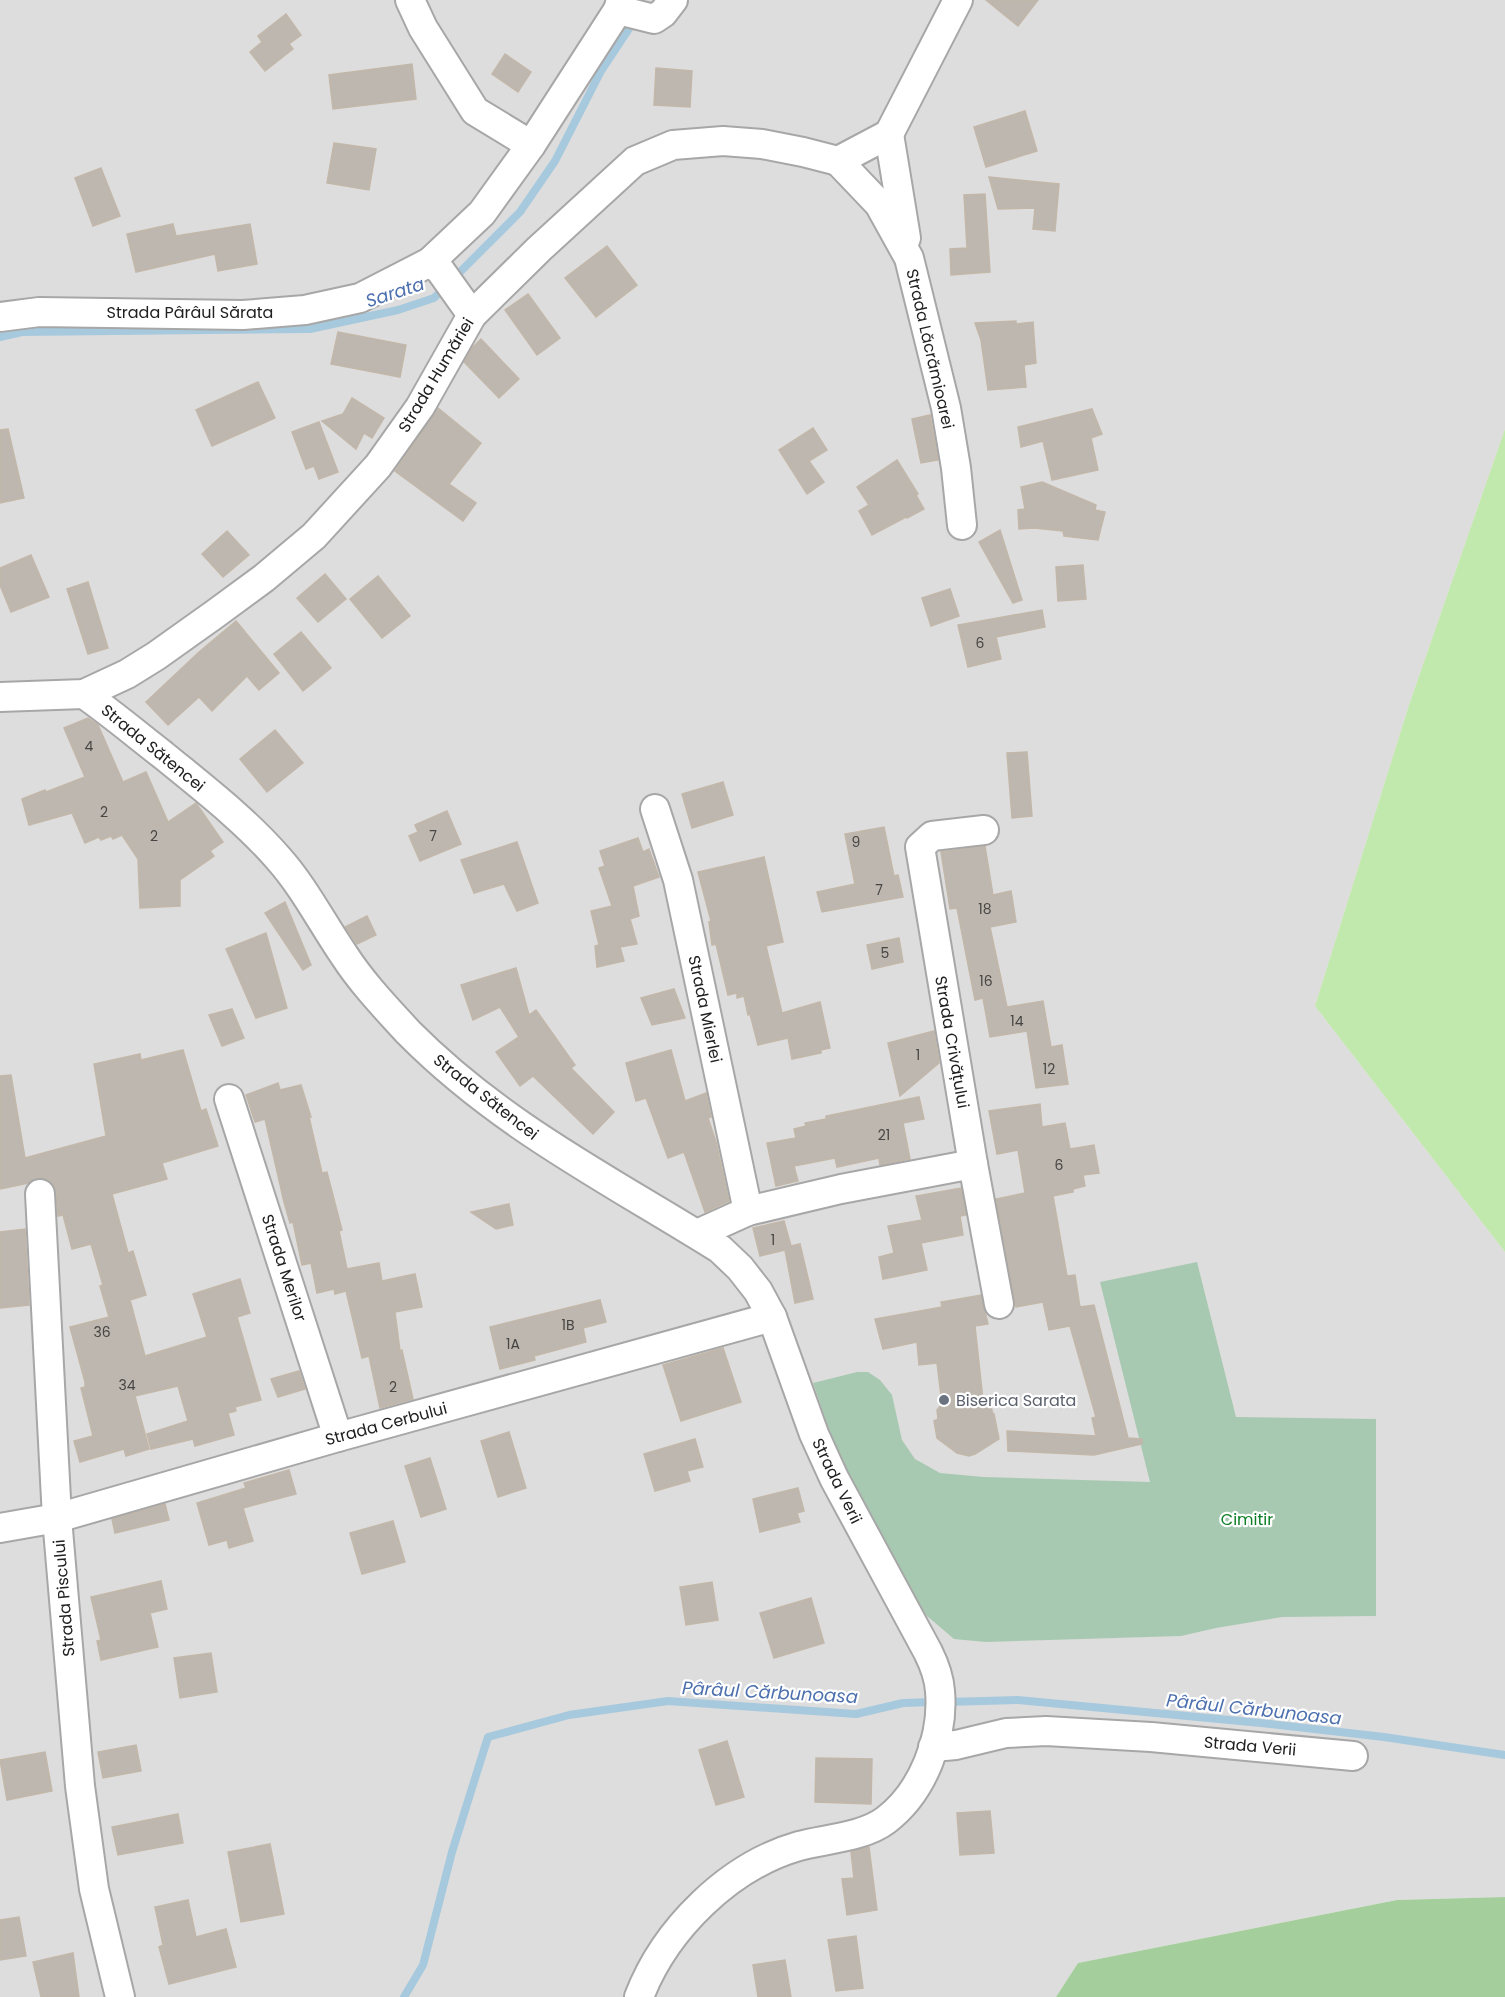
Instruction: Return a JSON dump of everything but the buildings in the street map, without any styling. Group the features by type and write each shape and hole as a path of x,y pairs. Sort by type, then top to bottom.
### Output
{"street":[{"path":"410,0 423,28 475,111 531,145"},
{"name":"Strada Pârâul Sărata","path":"0,317 39,312 243,315 305,310 360,298 435,266 482,213 629,10 654,19 663,13 673,0"},
{"path":"838,161 889,134 958,0"},
{"path":"889,134 909,258"},
{"name":"Strada Humăriei","path":"0,697 84,694 126,674 156,656 264,578 314,536 378,466 420,407 472,315 539,249 635,161 673,145 723,141 762,144 838,161"},
{"name":"Strada Lăcrămioarei","path":"838,161 879,204 909,258 946,408 962,525"},
{"path":"435,266 472,315"},
{"name":"Strada Sătencei","path":"84,694 121,720 197,782 278,858 305,894 345,957 377,998 456,1077 500,1112 555,1149 697,1234"},
{"name":"Strada Mierlei","path":"655,809 678,880 748,1211"},
{"name":"Strada Crivățului","path":"984,830 932,836 920,847 999,1304"},
{"name":"Strada Merilor","path":"229,1099 338,1437"},
{"path":"697,1234 748,1211 841,1189 973,1164"},
{"name":"Strada Piscului","path":"40,1194 57,1518 86,1836 94,1889 120,1997"},
{"name":"Strada Verii","path":"639,1997 678,1928 698,1907 734,1879 766,1858 798,1846 864,1831 885,1821 905,1802 922,1777 940,1718 940,1690 928,1652 834,1478 814,1434 772,1317 758,1291 741,1268 720,1249 697,1234"},
{"name":"Strada Cerbului","path":"0,1528 57,1518 338,1437 772,1317"},
{"name":"Strada Verii","path":"933,1747 956,1745 1006,1733 1046,1731 1151,1737 1353,1756"}],"shaded area":[{"path":"0,0 1505,0 1505,429 1409,705 1315,1006 1505,1252 1505,1897 1397,1900 1078,1963 1056,1997 0,1997"}],"green space":[{"path":"1505,429 1505,1252 1315,1006 1409,705"},
{"name":"Cimitir","path":"1197,1262 1236,1417 1376,1419 1376,1616 1282,1617 1181,1636 986,1642 954,1639 927,1616 889,1560 848,1484 813,1383 857,1372 868,1372 880,1380 892,1395 902,1440 915,1459 940,1473 984,1477 1150,1482 1100,1282"},
{"path":"1505,1897 1505,1997 1056,1997 1078,1963 1397,1900"}],"waterway":[{"name":"Sarata","path":"0,337 22,332 310,329 398,310 434,298 520,212 555,161 601,71 634,21"},
{"name":"Pârâul Cărbunoasa","path":"946,1702 1018,1700 1261,1723 1384,1737 1505,1755"},
{"name":"Pârâul Cărbunoasa","path":"404,1997 423,1965 452,1852 488,1737 569,1715 668,1701 856,1714 903,1703 934,1702"}],"place":[{"name":"Biserica Sarata","path":"944,1400"}]}
